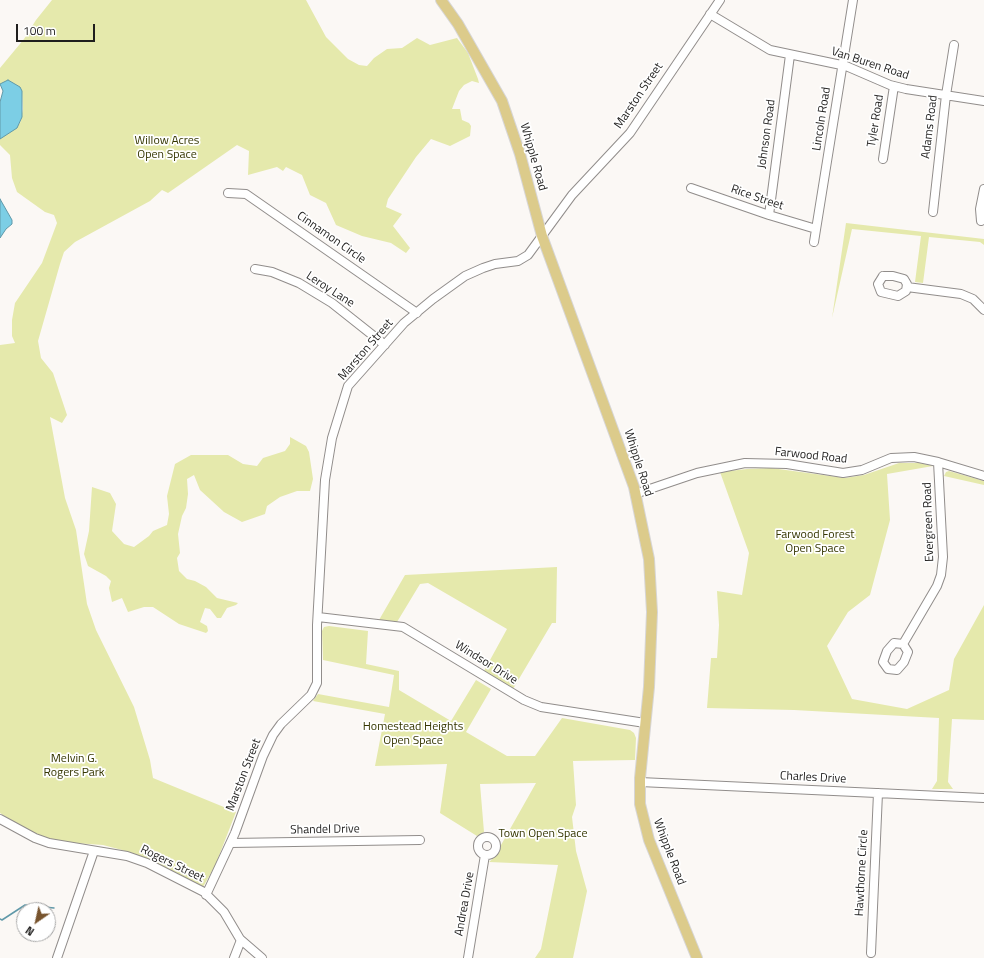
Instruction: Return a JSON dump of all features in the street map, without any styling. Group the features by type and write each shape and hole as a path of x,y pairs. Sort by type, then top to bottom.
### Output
{"main road":[{"name":"Whipple Road","path":"441,0 458,24 502,101 520,154 542,236 635,494 649,559 652,612 646,723 640,782 640,804 647,834 697,958"}],"street":[{"name":"Marston Street","path":"206,895 231,843 263,756 273,735 281,724 311,695 317,683 318,617 325,480 332,438 348,386 404,323 465,276 495,264 518,261 528,255 572,195 630,133 720,0"},
{"name":"Lincoln Road","path":"814,242 853,0"},
{"name":"Van Buren Road","path":"710,14 770,50 842,65 894,86 984,101"},
{"name":"Adams Road","path":"933,212 946,95 954,45"},
{"name":"Johnson Road","path":"768,215 790,55"},
{"name":"Tyler Road","path":"883,159 894,86"},
{"name":"Rice Street","path":"691,188 768,215 816,229"},
{"path":"981,221 980,209 984,189"},
{"name":"Cinnamon Circle","path":"228,193 246,194 417,313"},
{"name":"Leroy Lane","path":"255,269 272,272 299,283 332,303 385,345"},
{"path":"907,287 961,294 972,298 984,310"},
{"name":"Farwood Road","path":"635,494 697,473 745,463 783,464 843,473 862,470 886,460 901,457 922,458 984,476"},
{"name":"Evergreen Road","path":"903,644 937,586 942,566 938,462"},
{"name":"Windsor Drive","path":"318,617 403,627 524,700 541,707 646,723"},
{"name":"Charles Drive","path":"640,782 984,798"},
{"name":"Hawthorne Circle","path":"871,953 878,794"},
{"name":"Rogers Street","path":"0,819 35,838 49,843 127,856 147,862 206,895 224,912 242,940 262,958"},
{"name":"Shandel Drive","path":"231,843 420,840"},
{"path":"57,958 94,851"},
{"name":"Andrea Drive","path":"468,958 485,855"},
{"path":"234,958 242,940"}],"green space":[{"path":"52,0 306,0 326,37 348,59 359,65 367,66 374,58 387,49 402,48 417,38 430,45 457,38 468,53 479,83 472,81 464,85 459,91 452,109 460,109 462,120 469,123 471,126 470,136 450,146 431,139 416,157 388,199 386,207 402,214 393,226 410,248 406,253 391,243 362,236 336,225 326,203 310,195 302,175 286,167 283,171 277,167 248,175 249,151 237,145 168,193 162,190 150,201 75,242 64,252 38,341 41,358 53,373 67,415 62,423 50,417 65,498 76,530 87,604 96,630 134,707 150,760 153,778 236,812 215,866 203,887 147,859 122,850 103,845 60,842 44,838 27,830 0,813 0,345 15,343 12,336 12,320 15,303 42,263 57,223 54,215 45,212 17,192 12,178 10,155 0,145 0,139 20,123 23,109 22,91 0,84 0,68 24,39 36,20"},
{"path":"846,223 984,239 984,245 980,242 929,237 923,283 915,282 921,236 852,229 832,318"},
{"path":"290,437 306,446 309,452 313,479 310,491 297,491 280,497 267,506 265,514 242,522 224,512 200,490 194,475 187,479 188,494 186,508 182,516 178,534 180,553 177,558 179,571 187,579 195,581 206,587 217,598 238,603 227,608 221,618 217,618 210,609 205,608 200,622 207,626 208,631 206,633 179,624 153,607 144,607 128,612 122,598 112,602 109,588 111,581 106,576 88,566 84,554 89,531 92,487 110,493 116,504 112,531 124,544 134,547 149,536 153,531 167,525 169,514 167,496 175,464 191,455 228,455 243,464 257,466 263,458 285,451 290,444"},
{"name":"Farwood Forest Open Space","path":"899,463 919,463 933,466 887,474 890,520 870,595 848,612 827,646 852,699 907,709 949,690 954,659 984,605 984,720 952,719 948,782 953,789 932,789 937,781 939,718 794,710 707,708 711,658 717,658 719,625 717,591 742,595 749,553 720,472 771,468 845,478 864,475"},
{"path":"949,471 984,481 984,485 944,476 946,472"},
{"path":"557,567 556,623 552,623 513,689 484,671 507,629 428,583 420,584 397,622 379,620 405,575"},
{"path":"329,626 368,631 366,664 399,671 399,690 451,721 476,680 491,689 466,732 507,756 535,756 562,718 630,730 634,733 636,738 635,760 573,761 576,805 572,817 576,851 587,891 573,958 535,958 541,949 558,865 489,862 499,853 501,845 536,783 480,784 484,832 477,836 440,813 447,764 375,766 385,714 313,701 318,694 389,707 394,675 323,660 322,631 324,627"}],"water":[{"path":"8,80 20,87 22,91 22,117 17,128 0,139 0,102 3,91 0,84"},
{"path":"0,199 12,220 12,224 6,229 0,238"}],"waterway":[{"path":"0,919 2,920 16,911"}],"park label":[{"name":"Willow Acres Open Space","path":"167,148"},
{"name":"Homestead Heights Open Space","path":"413,734"},
{"name":"Melvin G. Rogers Park","path":"74,766"},
{"name":"Town Open Space","path":"543,834"}]}
